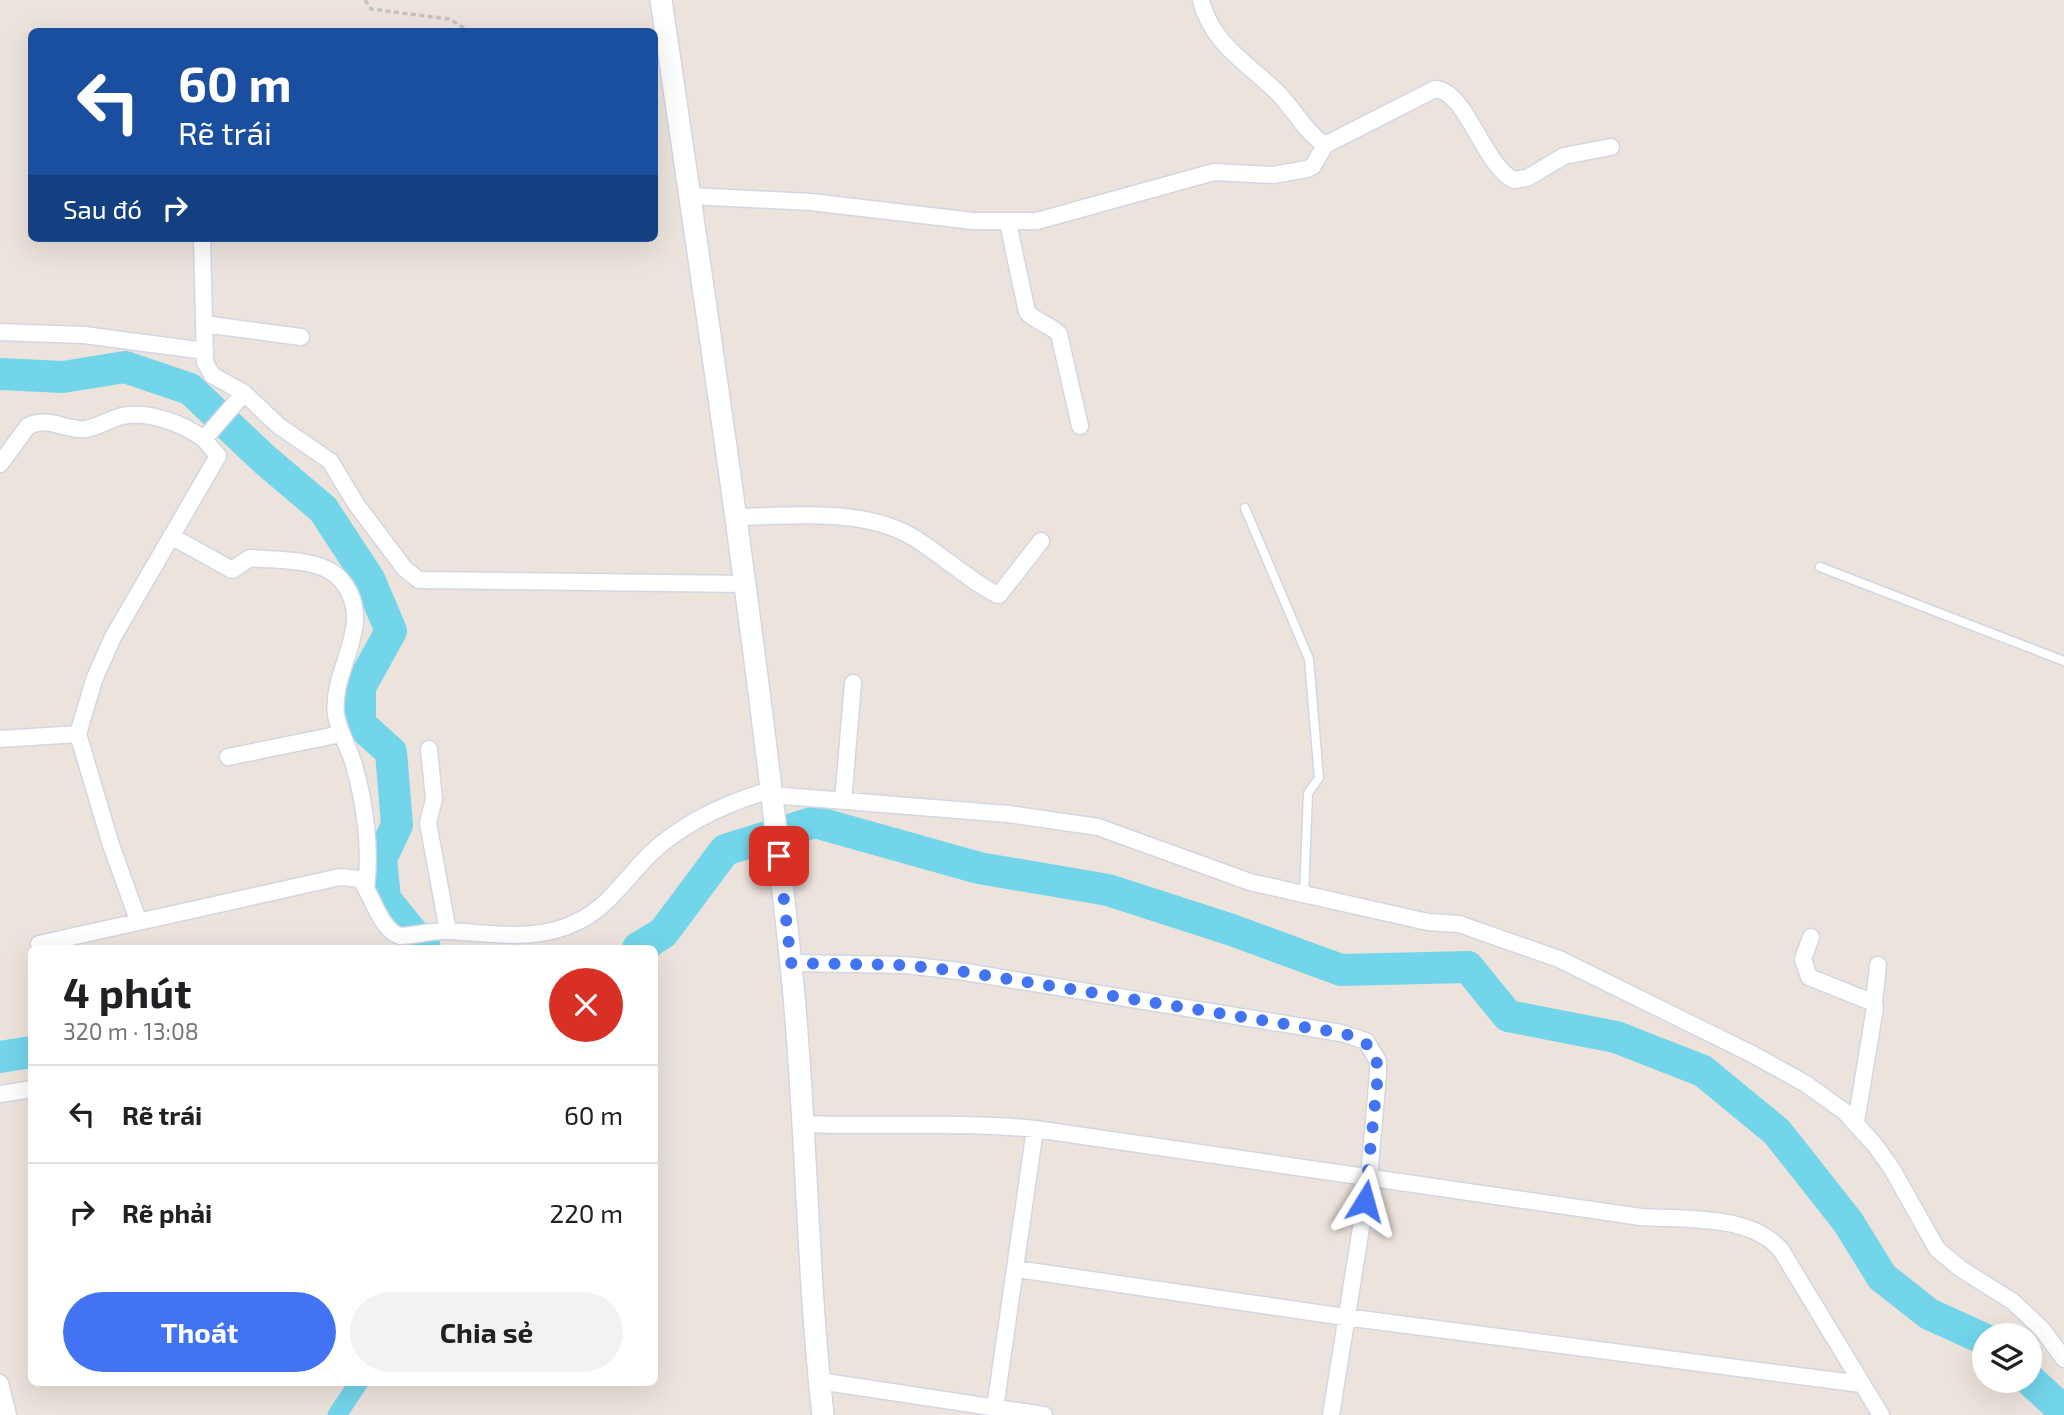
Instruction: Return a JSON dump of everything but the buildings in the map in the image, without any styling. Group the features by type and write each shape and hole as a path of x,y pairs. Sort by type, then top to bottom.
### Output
{"street":[{"path":"661,0 737,517 779,856 806,1124 823,1415"},
{"path":"1201,0 1209,25 1223,43 1278,93 1314,137 1325,145"},
{"path":"691,196 811,202 1008,223 1037,221 1214,172 1273,175 1307,169 1313,166 1325,145 1431,91 1440,89 1450,95 1496,166 1514,180 1527,178 1564,156 1611,147"},
{"path":"1008,223 1027,312 1037,322 1053,327 1059,334 1080,426"},
{"path":"202,242 205,362 212,374 278,426 330,461 356,504 405,569 419,580 745,584"},
{"path":"204,324 301,337"},
{"path":"0,332 84,335 205,351"},
{"path":"209,433 241,396"},
{"path":"0,464 28,426 40,423 87,429 119,417 139,415 209,433"},
{"path":"138,920 111,845 78,734 94,680 113,637 218,456 209,433"},
{"path":"737,517 796,515 878,524 909,534 999,596 1041,541"},
{"path":"171,536 232,570 250,558 310,565 340,578 352,600 356,626 337,697 336,714 358,782 368,856 366,888"},
{"path":"842,801 853,683"},
{"path":"0,739 78,734"},
{"path":"228,757 341,734"},
{"path":"429,749 434,799 428,822 437,932"},
{"path":"39,944 341,877 359,879 393,934 437,932 505,937 545,933 594,913 651,853 689,824 723,806 771,795 1008,814 1098,827 1217,872 1304,895 1428,922 1459,924 1559,959 1692,1022 1764,1061 1825,1097 1856,1122 1892,1169 1937,1250 1961,1269 2012,1301 2042,1329 2064,1359"},
{"path":"1811,937 1803,959 1809,977 1874,1003"},
{"path":"791,963 905,965 978,974 1355,1036 1366,1041 1378,1061 1369,1178 1331,1415"},
{"path":"1856,1122 1862,1074 1876,1015 1874,1003 1878,965"},
{"path":"0,1094 28,1090"},
{"path":"806,1124 870,1126 957,1123 1035,1129 1641,1217 1712,1222 1753,1230 1773,1241 1781,1250 1881,1415"},
{"path":"995,1408 1035,1129"},
{"path":"1016,1269 1345,1317 1861,1384"},
{"path":"819,1381 1044,1415"},
{"path":"0,1383 8,1415"}],"lane":[{"path":"1245,508 1309,659 1320,778 1308,793 1304,895"},
{"path":"1819,567 2064,661"}],"path":[{"path":"365,0 371,9 449,19 464,28"}],"waterway":[{"path":"0,374 63,377 125,367 190,389 264,459 323,509 369,579 391,631 360,687 360,724 391,752 397,825 381,859 385,899 423,945"},
{"path":"643,945 663,933 725,850 815,822 979,868 1108,890 1232,930 1341,970 1468,967 1508,1016 1616,1037 1703,1071 1777,1132 1848,1222 1882,1277 1929,1314 1972,1334"},
{"path":"655,945 663,933"},
{"path":"0,1057 28,1053"},
{"path":"337,1415 356,1386"},
{"path":"2042,1391 2055,1403"}],"route":[{"path":"779,856 791,963 905,965 987,975 1341,1033 1366,1041 1378,1061 1378,1074 1365,1201"}]}
